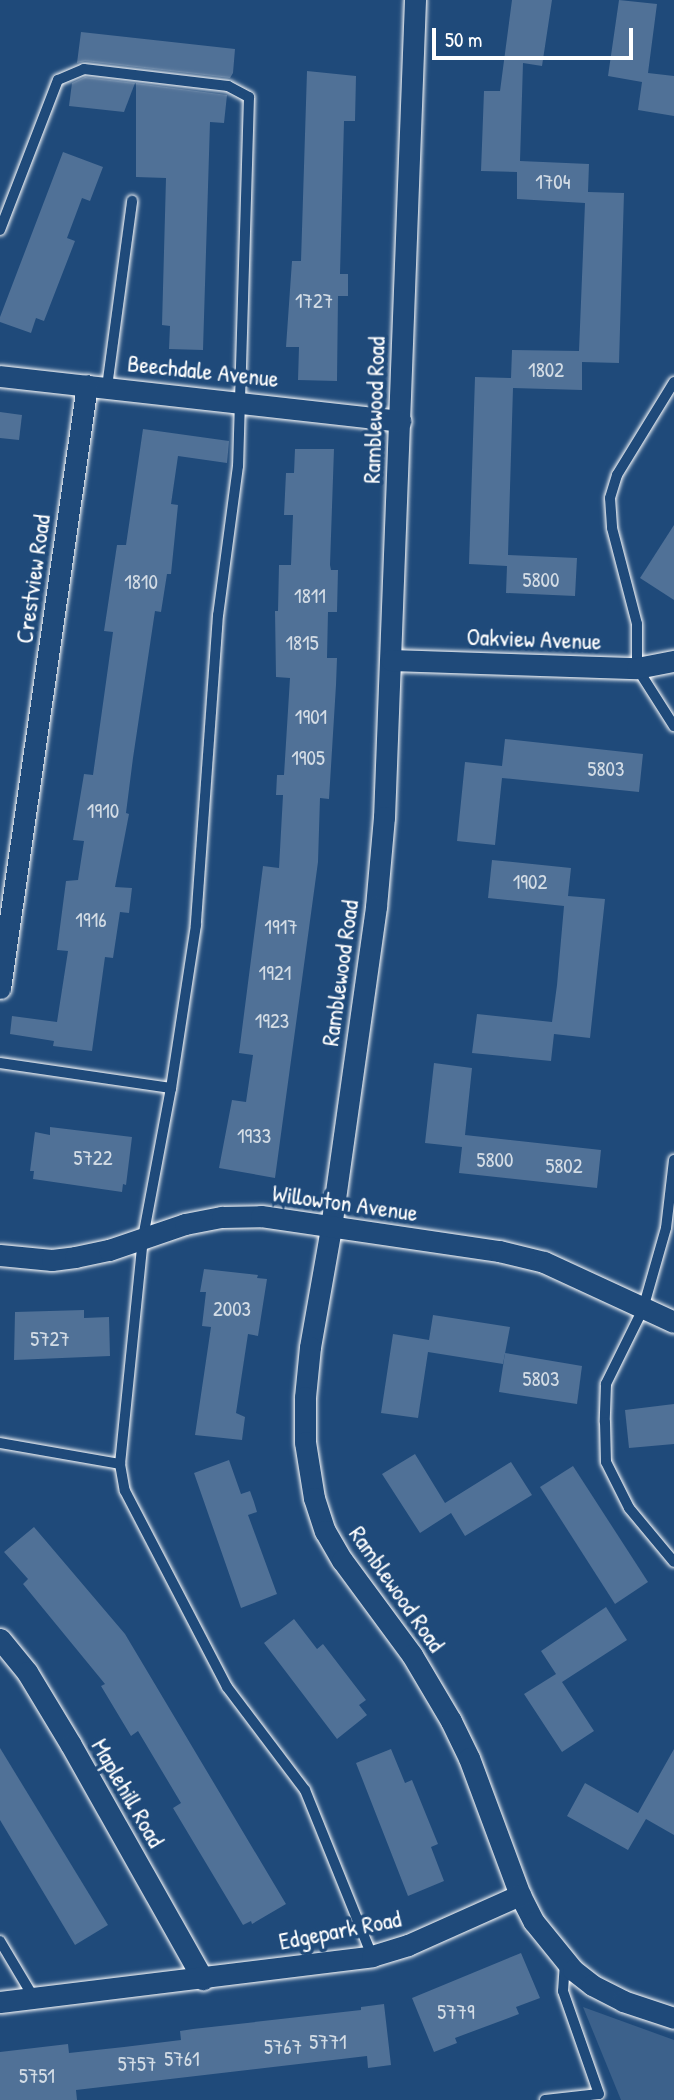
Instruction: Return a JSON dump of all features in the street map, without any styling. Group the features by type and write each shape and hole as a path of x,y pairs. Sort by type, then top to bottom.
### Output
{"street":[{"name":"Ramblewood Road","path":"415,0 391,660 376,907 331,1228 304,1396 306,1442 314,1498 326,1531 342,1560 412,1655 452,1721 469,1758 520,1895"},
{"name":"Beechdale Avenue","path":"0,376 400,421"},
{"name":"Crestview Road","path":"0,988 97,386"},
{"name":"Oakview Avenue","path":"391,660 558,668 637,668 674,661"},
{"name":"Willowton Avenue","path":"0,1255 63,1259 109,1250 185,1224 222,1217 261,1216 499,1251 544,1262 674,1322"},
{"name":"Maplehill Road","path":"0,1639 27,1672 203,1979"},
{"name":"Edgepark Road","path":"0,2002 372,1956 408,1945 520,1895"},
{"path":"520,1895 534,1922 565,1960 592,1985 623,2001 674,2018"}],"lane":[{"path":"0,230 58,80 84,69 228,86 249,97 238,466 218,615 196,925 171,1088 143,1238 120,1464 125,1491 227,1687 305,1790 372,1956"},
{"path":"97,386 132,201"},
{"path":"674,382 617,475 610,498 612,528 637,624 637,668 674,726"},
{"path":"0,1063 171,1088"},
{"path":"674,1160 666,1228 643,1309 606,1384 606,1462 629,1508 674,1562"},
{"path":"0,1443 120,1464"},
{"path":"0,1941 34,1998"},
{"path":"545,2100 599,2094 563,1991 565,1960"}],"shaded area":[{"path":"583,2007 674,2040 674,2100 621,2100"}],"building":[{"path":"512,0 552,0 542,66 523,63 520,161 589,164 588,192 624,193 619,363 582,362 582,390 513,388 508,555 577,558 575,596 506,593 507,566 469,564 475,377 511,378 512,350 579,351 585,203 517,199 517,172 481,171 484,91 500,91"},
{"path":"619,0 657,4 648,73 674,76 674,116 638,110 642,82 608,76"},
{"path":"81,32 235,49 233,73 230,78 85,61 77,63"},
{"path":"307,71 356,76 355,121 344,121 340,274 348,274 348,296 338,296 337,381 298,380 299,347 286,347 292,261 301,261"},
{"path":"85,77 135,83 124,112 69,106 72,83"},
{"path":"136,83 227,95 224,123 210,122 203,350 169,349 170,326 162,325 166,178 136,177"},
{"path":"63,152 103,167 90,201 82,198 67,238 75,241 44,321 36,318 31,333 0,322 0,317"},
{"path":"0,412 22,415 19,440 0,438"},
{"path":"143,429 229,441 227,463 178,456 171,504 178,505 171,574 167,574 161,612 155,611 133,758 126,813 129,814 115,887 132,888 129,913 120,912 113,958 105,957 92,1051 53,1046 54,1041 10,1034 12,1016 57,1022 68,951 57,950 66,881 78,880 84,841 73,840 84,774 93,775 113,632 104,631 117,545 126,545"},
{"path":"295,449 334,449 330,565 331,570 338,570 337,612 328,612 327,658 337,658 329,799 320,798 318,862 275,1178 219,1168 232,1100 246,1102 253,1055 239,1053 263,866 279,868 283,795 276,795 277,775 284,775 290,678 276,677 275,611 278,611 279,565 291,565 293,515 284,515 286,473 294,473"},
{"path":"674,525 674,600 640,578"},
{"path":"505,739 643,754 639,792 502,778 495,845 457,841 465,762 502,766"},
{"path":"492,860 571,868 568,896 605,899 590,1038 554,1034 551,1061 472,1053 477,1014 552,1022 557,985 564,906 488,898"},
{"path":"434,1063 472,1068 465,1135 601,1150 597,1188 459,1173 462,1147 425,1143"},
{"path":"50,1127 132,1137 126,1185 123,1184 122,1192 33,1179 34,1171 30,1171 35,1132 50,1135"},
{"path":"204,1269 258,1275 257,1278 267,1279 258,1336 248,1334 236,1413 245,1417 242,1440 195,1435 211,1327 202,1326 206,1292 200,1292"},
{"path":"84,1310 84,1318 109,1317 110,1356 14,1360 15,1312"},
{"path":"433,1315 510,1327 503,1364 428,1352 418,1418 381,1413 393,1334 429,1340"},
{"path":"505,1353 582,1366 577,1404 499,1392"},
{"path":"674,1404 674,1444 629,1448 625,1410"},
{"path":"415,1454 445,1503 511,1462 532,1495 465,1536 451,1513 420,1533 382,1474"},
{"path":"229,1460 241,1494 250,1491 254,1502 257,1512 248,1515 277,1594 241,1608 194,1473"},
{"path":"573,1466 648,1582 615,1604 540,1487"},
{"path":"34,1527 125,1634 286,1904 252,1924 251,1921 243,1925 173,1808 181,1803 138,1731 131,1736 101,1686 105,1684 23,1584 28,1579 4,1552"},
{"path":"606,1607 627,1640 562,1682 594,1731 562,1752 524,1694 556,1674 541,1651"},
{"path":"294,1619 317,1649 323,1644 366,1700 359,1705 367,1715 337,1739 264,1643"},
{"path":"0,1748 108,1925 75,1945 0,1820"},
{"path":"391,1749 405,1783 412,1780 438,1844 431,1847 444,1881 408,1896 356,1763"},
{"path":"674,1749 674,1835 646,1819 628,1850 567,1816 585,1783 638,1813"},
{"path":"521,1953 540,1998 516,2007 519,2014 455,2038 457,2043 434,2052 412,1998"},
{"path":"384,2004 391,2065 368,2068 367,2056 76,2090 77,2100 0,2100 0,2052 68,2044 69,2053 181,2040 180,2031 361,2010 361,2007"}]}
